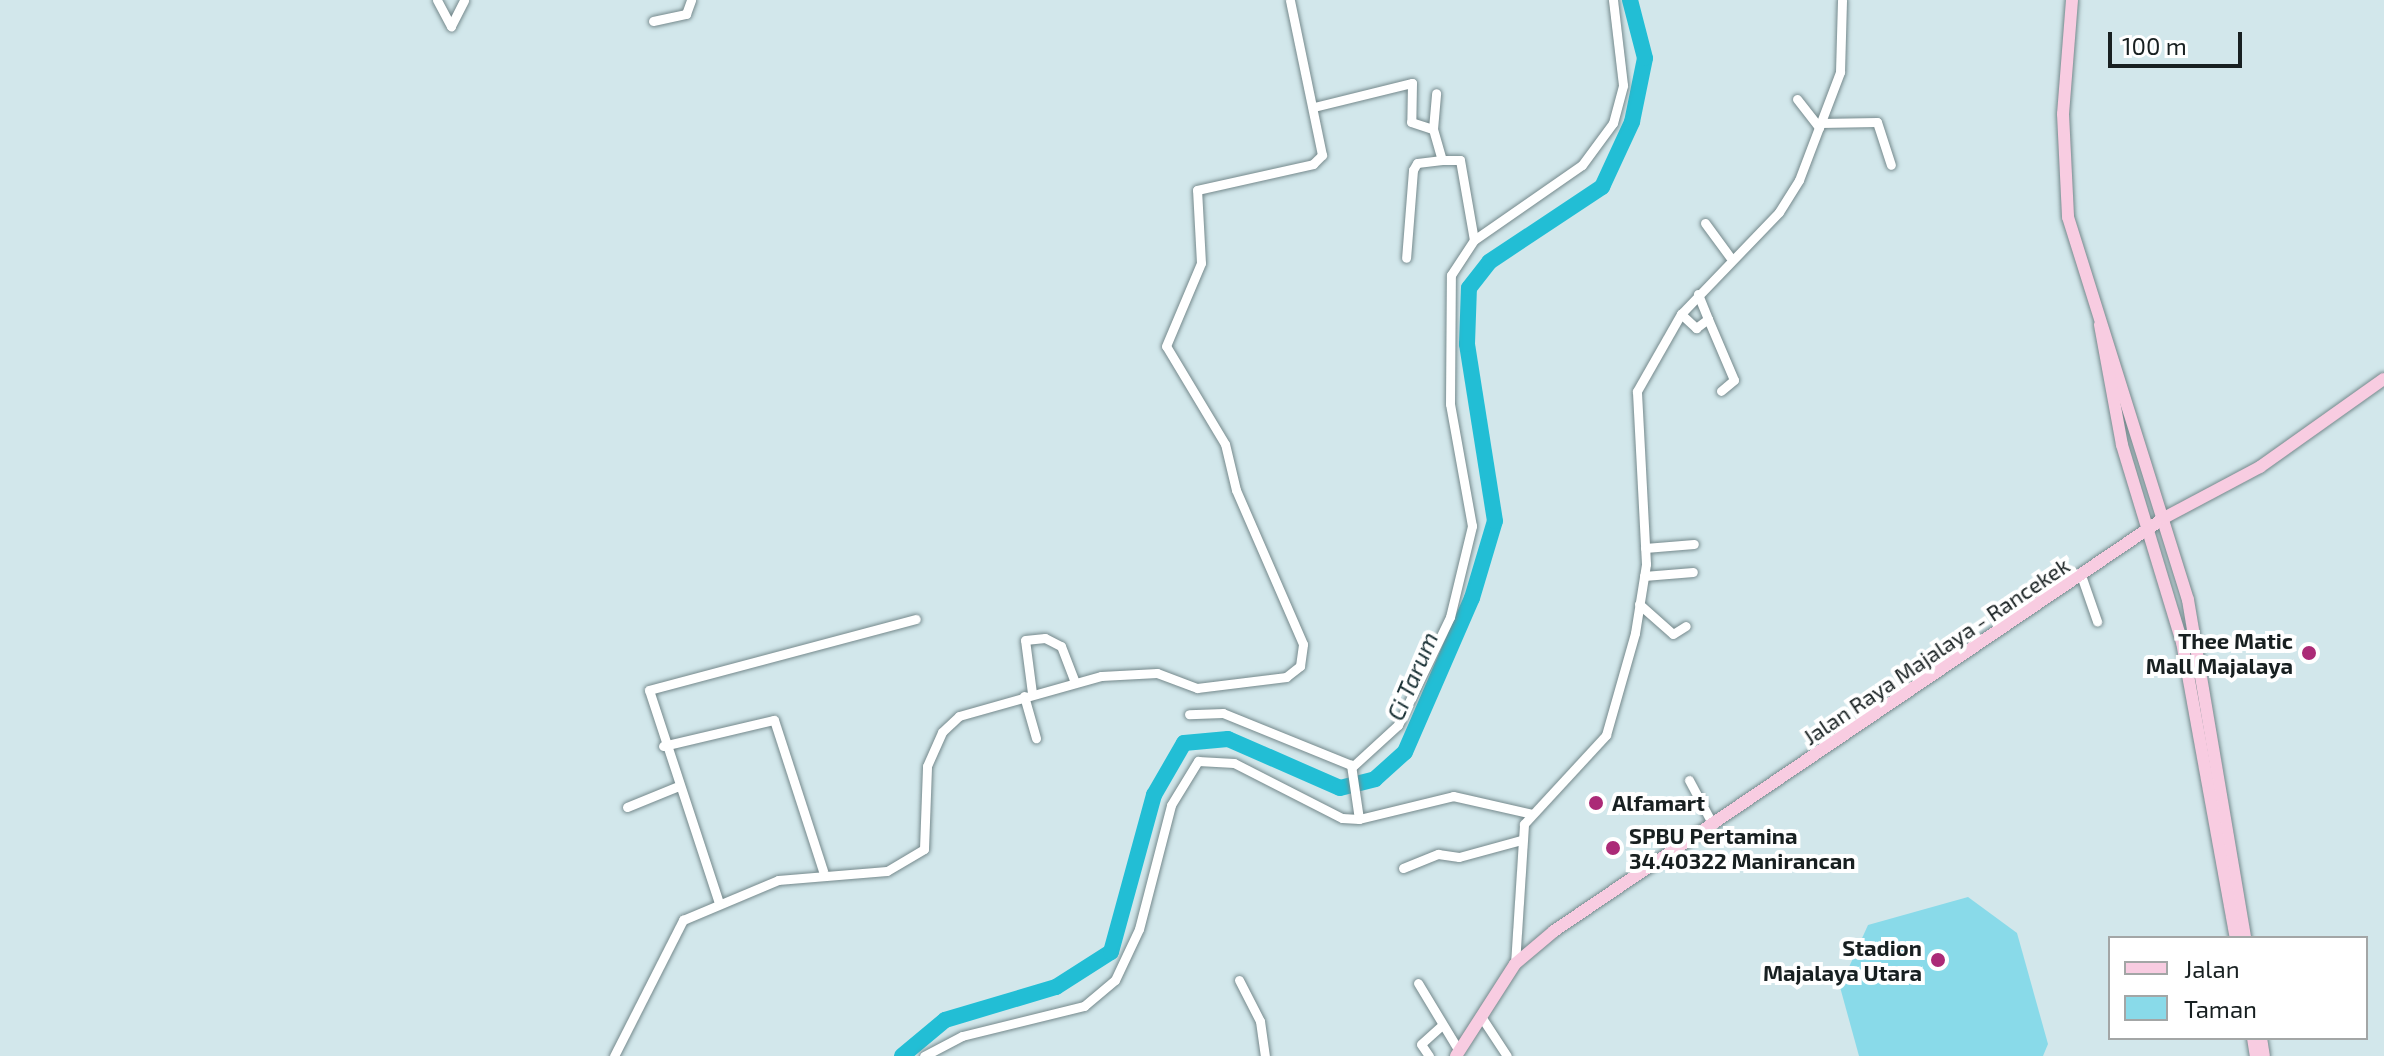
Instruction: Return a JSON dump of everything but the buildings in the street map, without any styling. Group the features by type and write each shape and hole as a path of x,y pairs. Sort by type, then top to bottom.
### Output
{"main road":[{"path":"2072,0 2065,185 2100,322 2164,518 2200,658 2245,936"},
{"path":"2100,322 2109,391 2150,529 2191,687 2236,936"},
{"name":"Jalan Raya Majalaya - Rancekek","path":"1515,964 1713,825 2082,578 2164,518 2260,467 2384,379"},
{"path":"1457,1054 1515,964"}],"street":[{"path":"437,0 451,26 464,0"},
{"path":"653,21 686,14 691,0"},
{"path":"614,1056 674,929 719,903 823,871 887,871 924,849 925,778 942,732 970,712 1075,682 1137,672 1212,687 1286,677 1302,661 1303,644 1236,490 1225,444 1166,346 1201,263 1197,190 1315,163 1322,155 1290,0"},
{"path":"1352,768 1398,725 1450,617 1470,538 1471,503 1450,404 1448,310 1451,275 1474,240 1554,191 1613,123 1623,85 1613,0"},
{"path":"1515,964 1521,840 1532,814 1606,735 1639,604 1645,548 1633,411 1681,314 1730,257 1787,200 1844,55 1842,0"},
{"path":"1314,107 1407,80 1411,122 1433,129"},
{"path":"1436,93 1433,129 1442,160"},
{"path":"1797,99 1819,125"},
{"path":"1819,125 1877,122 1891,165"},
{"path":"1406,258 1413,170 1417,163 1460,160 1474,240"},
{"path":"1705,223 1730,257"},
{"path":"1698,294 1734,380 1721,391"},
{"path":"1681,314 1696,328 1708,319"},
{"path":"1645,548 1694,544"},
{"path":"1644,576 1693,572"},
{"path":"2082,578 2097,621"},
{"path":"1639,604 1673,634 1686,626"},
{"path":"719,903 676,787 663,746 651,689 916,619"},
{"path":"1036,738 1028,695 1025,640 1045,638 1061,646 1075,682"},
{"path":"1189,714 1223,713 1352,768"},
{"path":"663,746 774,720 823,871"},
{"path":"924,1056 962,1036 1084,1006 1115,980 1139,929 1171,805 1198,761 1234,763 1342,818 1453,796 1532,814"},
{"path":"1352,768 1359,816"},
{"path":"1689,780 1713,825"},
{"path":"627,807 676,787"},
{"path":"1403,868 1438,854 1459,857 1521,840"},
{"path":"1239,980 1260,1021 1265,1056"},
{"path":"1418,983 1457,1054"},
{"path":"1482,1018 1507,1056"},
{"path":"1429,1056 1421,1044 1442,1025"}],"green space":[{"name":"Stadion Majalaya Utara","path":"1968,897 2017,933 2048,1044 2043,1056 1859,1056 1840,987 1868,925"}],"waterway":[{"name":"Ci Tarum","path":"902,1056 945,1020 1056,987 1111,952 1154,795 1184,743 1228,739 1340,788 1375,779 1405,752 1472,598 1495,521 1467,344 1469,288 1489,262 1602,187 1632,122 1645,58 1630,0"}],"place":[{"name":"Thee Matic Mall Majalaya","path":"2309,653"},
{"name":"Alfamart","path":"1596,803"},
{"name":"SPBU Pertamina 34.40322 Manirancan","path":"1613,848"},
{"name":"Stadion Majalaya Utara","path":"1938,960"}]}
